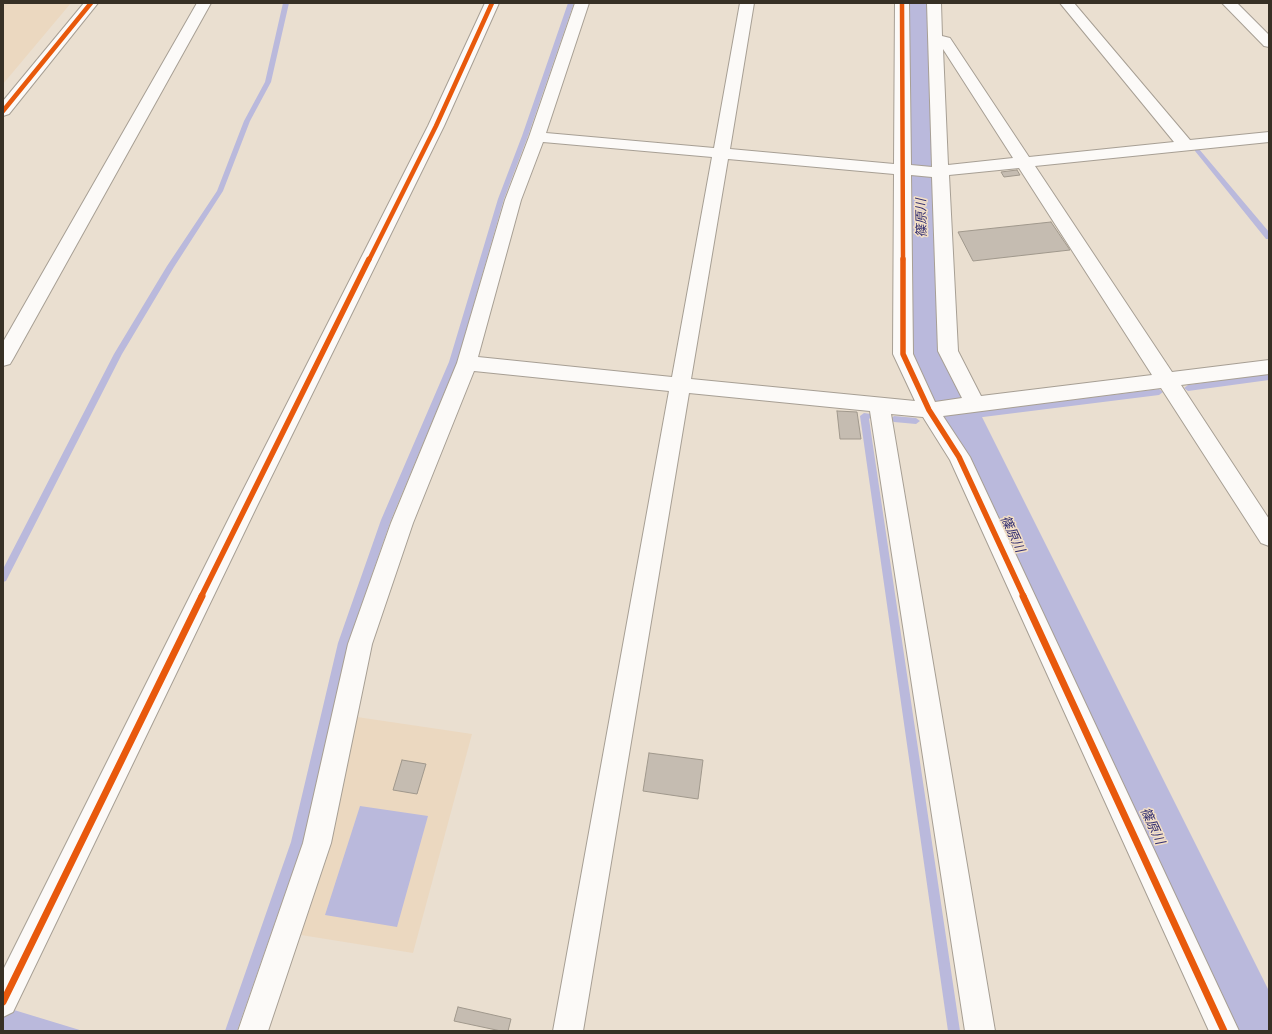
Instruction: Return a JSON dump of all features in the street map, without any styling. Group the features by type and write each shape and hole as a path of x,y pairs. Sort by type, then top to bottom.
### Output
{"street":[{"path":"3,111 91,3"},
{"path":"3,359 204,3"},
{"path":"3,1002 246,506 436,126 492,3"},
{"path":"253,1031 317,843 360,644 402,523 467,363 513,200 537,137 582,3"},
{"path":"568,1031 747,3"},
{"path":"902,3 906,170 903,354 958,457 1224,1031"},
{"path":"934,3 938,172 948,351 970,405"},
{"path":"1067,3 1186,146"},
{"path":"1229,3 1269,43"},
{"path":"935,40 945,41 1269,537"},
{"path":"537,137 938,172 1269,137"},
{"path":"467,363 934,410 1269,367"},
{"path":"879,405 980,1031"}],"shaded area":[{"path":"3,3 71,3 3,84"},
{"path":"357,717 472,734 413,953 301,935 331,845"}],"water":[{"path":"360,806 428,816 397,927 325,915"},
{"path":"3,1007 14,1010 83,1031 3,1031"}],"building":[{"path":"1017,170 1020,175 1004,177 1001,172"},
{"path":"1051,222 1070,250 973,261 958,232"},
{"path":"837,411 857,412 861,439 840,439"},
{"path":"649,753 703,760 698,799 643,791"},
{"path":"402,760 426,764 417,794 393,790"},
{"path":"458,1007 511,1019 508,1031 501,1031 454,1021"}],"waterway":[{"path":"3,578 118,354 171,266 220,191 247,121 268,82 286,3"},
{"path":"231,1031 297,842 343,643 386,520 453,362 501,199 525,136 571,3"},
{"name":"篠原川","path":"917,3 925,351 1249,1031"},
{"path":"1197,150 1269,237"},
{"path":"1188,388 1269,377"},
{"path":"943,419 1159,392"},
{"path":"868,416 864,416 954,1031"},
{"path":"894,419 916,421"}],"cycle path":[{"path":"3,111 91,3"},
{"path":"3,1002 246,506 436,126 492,3"},
{"path":"902,3 903,354 929,410 959,457 1224,1031"}]}
